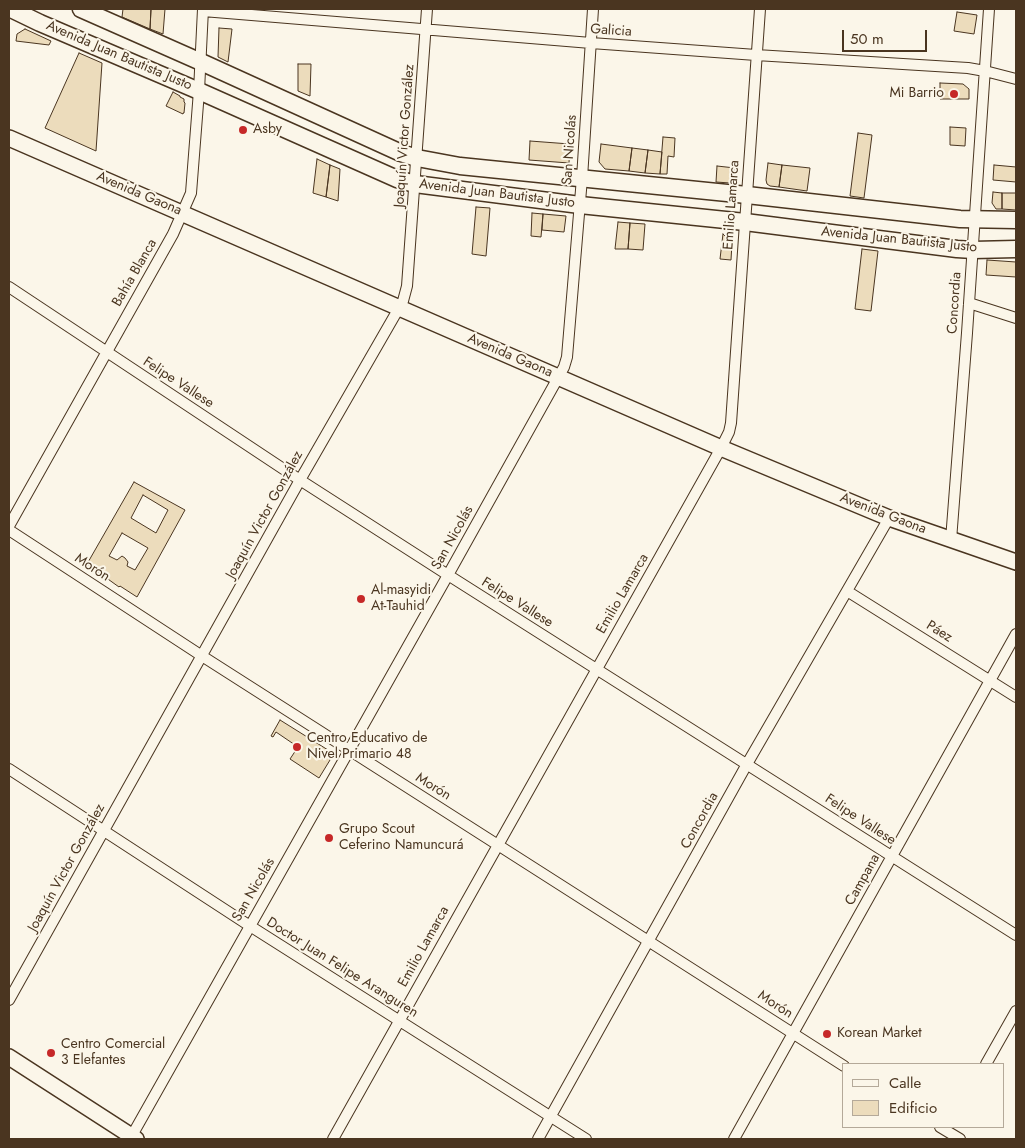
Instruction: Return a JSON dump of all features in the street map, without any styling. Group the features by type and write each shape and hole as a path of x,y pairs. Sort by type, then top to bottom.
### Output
{"main road":[{"name":"Avenida Juan Bautista Justo","path":"11,9 397,179 416,184 580,205 745,222 973,250 1016,249"},
{"name":"Avenida Juan Bautista Justo","path":"80,9 401,153 417,158 460,166 975,220 1016,220"},
{"name":"Avenida Gaona","path":"9,138 721,448 889,518 1016,562"},
{"path":"9,1057 133,1138"}],"street":[{"name":"Joaquín Victor González","path":"9,1000 300,480 400,308 406,294 416,184 427,9"},
{"name":"San Nicolás","path":"133,1138 559,377 567,357 580,205 593,9"},
{"name":"Emilio Lamarca","path":"333,1139 729,432 760,9"},
{"name":"Concordia","path":"951,540 989,9"},
{"name":"Bahía Blanca","path":"9,528 173,234 191,192 200,91 203,10"},
{"name":"Galicia","path":"203,10 591,43 968,68 984,70 1016,79"},
{"name":"Felipe Vallese","path":"9,288 448,576 1016,935"},
{"path":"969,303 1016,318"},
{"name":"Concordia","path":"538,1139 747,764 889,518"},
{"name":"Morón","path":"9,528 202,656 842,1065"},
{"name":"Páez","path":"847,591 1016,697"},
{"name":"Campana","path":"734,1139 1016,634"},
{"name":"Doctor Juan Felipe Aranguren","path":"9,769 250,926 586,1139"},
{"path":"987,1063 1016,1011"},
{"path":"946,1131 960,1139"}],"building":[{"path":"123,9 151,9 150,29 122,17"},
{"path":"151,9 165,9 163,34 150,29"},
{"path":"957,12 977,15 974,34 954,31"},
{"path":"219,28 232,29 228,62 218,57"},
{"path":"25,29 51,41 49,45 16,41 17,34"},
{"path":"79,53 102,63 96,151 45,128"},
{"path":"298,64 311,64 310,96 298,91"},
{"name":"Mi Barrio","path":"940,83 963,84 969,89 969,99 940,99"},
{"path":"173,92 184,99 183,114 166,106"},
{"path":"950,127 966,128 965,146 950,145"},
{"path":"858,133 872,135 864,198 850,196"},
{"path":"663,137 675,138 674,157 668,156 667,174 660,174"},
{"path":"530,141 570,144 569,163 529,160"},
{"path":"601,144 632,148 629,171 605,169 599,162"},
{"path":"632,148 648,150 645,173 629,171"},
{"path":"648,150 662,152 660,174 645,173"},
{"path":"317,159 330,165 326,197 313,193"},
{"path":"768,163 782,165 779,187 767,184"},
{"path":"330,165 340,169 338,201 326,197"},
{"path":"782,165 810,168 807,191 779,187"},
{"path":"994,165 1016,167 1016,182 993,180"},
{"path":"717,166 735,168 734,180 730,183 716,182"},
{"path":"993,192 1002,193 1002,209 996,209 992,203"},
{"path":"1002,193 1016,193 1016,210 1002,209"},
{"path":"476,207 490,208 486,256 472,254"},
{"path":"532,213 543,214 541,237 531,236"},
{"path":"543,214 566,216 564,232 542,230"},
{"path":"618,222 630,223 628,249 615,249"},
{"path":"630,223 645,224 643,250 628,249"},
{"path":"723,234 732,243 731,260 720,259"},
{"path":"862,249 878,251 871,311 855,309"},
{"path":"987,260 1016,262 1016,277 986,275"},
{"path":"134,482 185,510 137,597 119,587 87,564","holes":["143,495 168,510 156,533 131,518","122,533 148,548 135,570 127,566 128,562 122,556 117,560 109,556"]},
{"name":"Centro Educativo de Nivel Primario 48","path":"280,720 328,750 330,760 319,778 290,759 298,747 276,732 273,737 271,736"}],"place":[{"name":"Mi Barrio","path":"954,94"},
{"name":"Asby","path":"243,130"},
{"name":"Al-masyidi At-Tauhid","path":"361,599"},
{"name":"Centro Educativo de Nivel Primario 48","path":"297,747"},
{"name":"Grupo Scout Ceferino Namuncurá","path":"329,838"},
{"name":"Korean Market","path":"827,1034"},
{"name":"Centro Comercial 3 Elefantes","path":"51,1053"}]}
